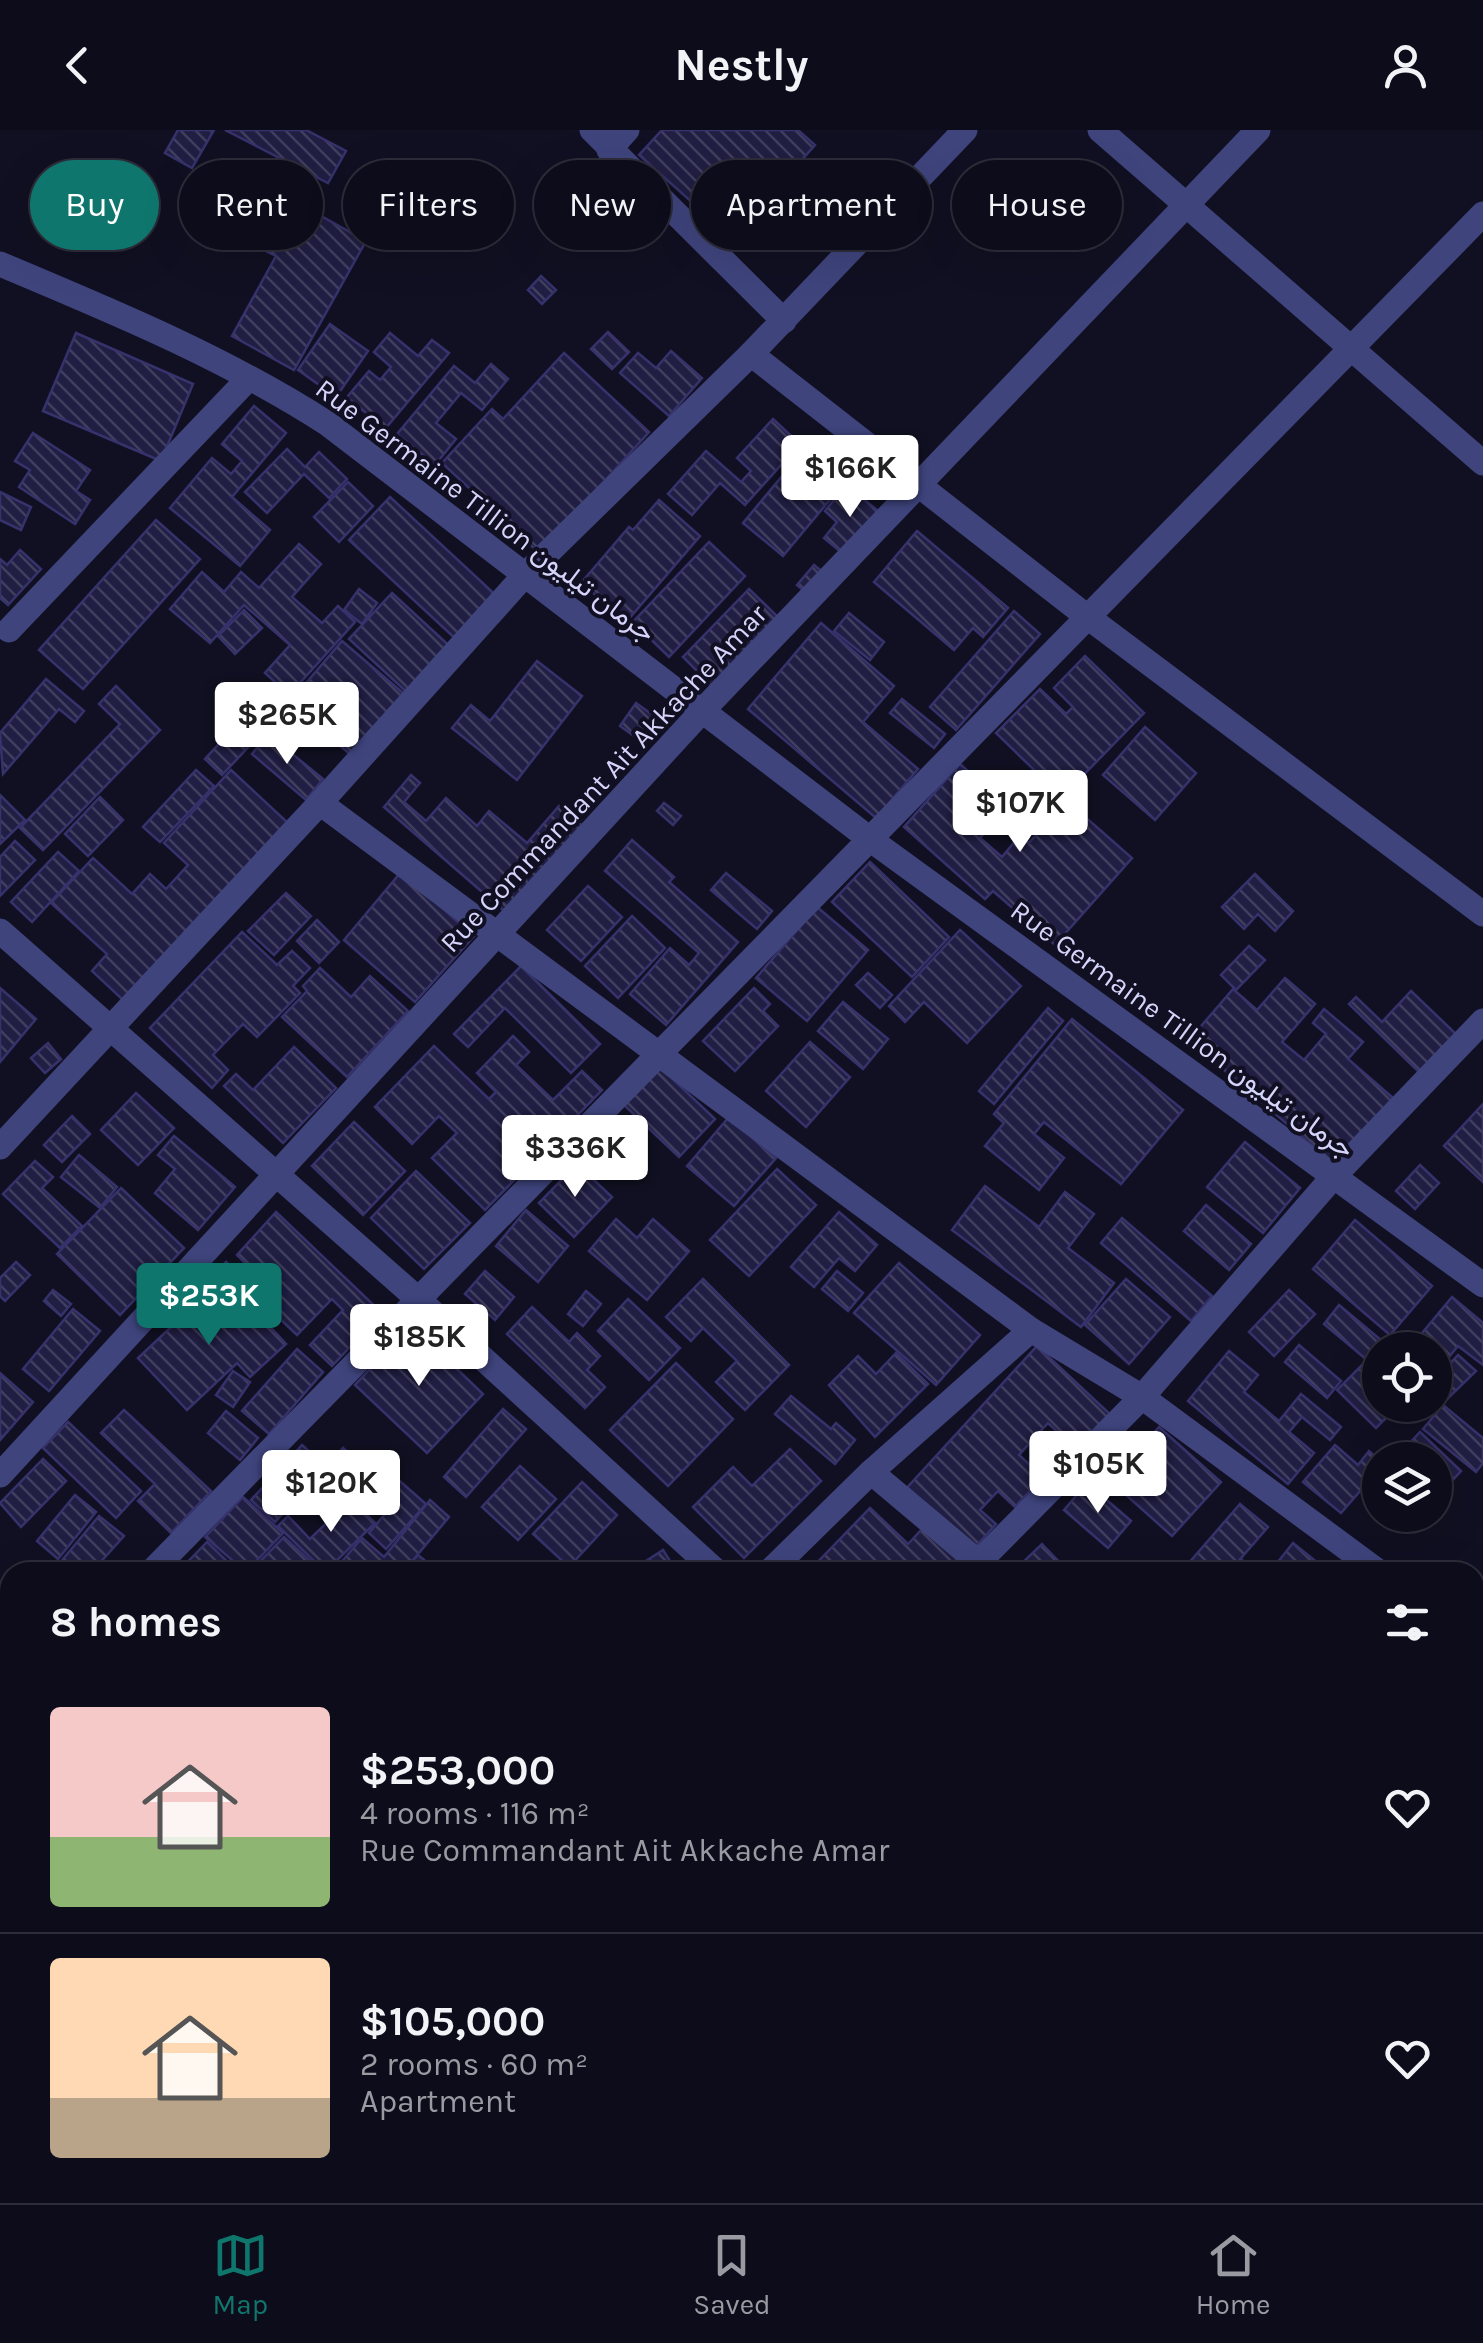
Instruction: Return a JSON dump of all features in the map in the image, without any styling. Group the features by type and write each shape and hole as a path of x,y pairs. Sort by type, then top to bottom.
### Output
{"street":[{"path":"626,130 600,140 784,321"},
{"path":"0,1147 320,804 523,577 752,354 965,130"},
{"path":"1100,130 1483,463"},
{"name":"Rue Commandant Ait Akkache Amar","path":"0,1475 703,710 1258,130"},
{"path":"161,1562 1483,214"},
{"name":"Rue Germaine Tillion جرمان تيليون","path":"0,264 150,328 328,424 870,840 1483,1285"},
{"path":"752,354 1086,615 1483,914"},
{"path":"8,630 248,379"},
{"path":"320,804 1031,1330 1142,1397 1365,1562"},
{"path":"0,931 419,1300 706,1562"},
{"path":"987,1562 1142,1397 1334,1176 1483,1021"},
{"path":"779,1562 871,1472 1031,1330"},
{"path":"871,1472 970,1562"}],"building":[{"path":"178,130 214,130 197,160 179,161 165,153"},
{"path":"225,130 306,130 346,151 328,183 323,180 323,160 283,160"},
{"path":"662,130 798,130 815,145 802,160 691,160 691,201 671,184 671,160 645,160 639,155"},
{"path":"323,217 343,228 343,250 361,250 294,370 232,336 276,256 266,251 323,250"},
{"path":"541,276 556,290 542,304 528,290"},
{"path":"330,324 368,351 336,397 298,370"},
{"path":"608,332 629,352 612,369 591,349"},
{"path":"76,333 193,384 161,461 43,411"},
{"path":"390,333 418,356 432,340 449,353 385,429 347,397 369,371 380,380 391,367 374,352"},
{"path":"671,351 702,378 669,416 620,373 638,353 656,368"},
{"path":"564,353 649,432 539,553 442,463 492,409 503,419"},
{"path":"491,364 508,379 482,410 461,393 436,423 456,439 435,465 397,434 454,366 475,383"},
{"path":"254,406 286,433 232,497 270,530 240,566 170,508 212,458 231,474 242,461 222,444"},
{"path":"773,419 800,444 745,505 720,483 692,515 668,494 706,451 741,482 751,471 737,458"},
{"path":"33,433 90,470 76,491 90,500 75,524 19,487 30,470 15,461"},
{"path":"287,449 305,467 319,452 347,479 329,498 304,474 267,513 245,492"},
{"path":"803,451 843,484 783,556 743,523"},
{"path":"348,482 373,506 339,542 314,517"},
{"path":"846,485 882,514 847,557 824,538 837,522 825,511"},
{"path":"0,492 31,507 21,530 0,520"},
{"path":"390,497 500,599 460,643 349,540"},
{"path":"659,500 700,536 627,621 581,583 629,527 633,530"},
{"path":"156,520 200,559 83,689 39,650"},
{"path":"917,531 1008,608 983,637 973,628 954,650 874,582"},
{"path":"709,542 745,576 669,657 633,622"},
{"path":"299,544 321,564 292,597 322,623 338,606 355,622 289,695 265,673 290,645 244,605 210,643 170,609 202,572 224,592 241,572 259,588"},
{"path":"20,550 41,569 8,605 0,598 0,559 7,565"},
{"path":"814,565 825,574 808,594 797,585"},
{"path":"359,589 377,603 362,624 344,610"},
{"path":"749,589 781,620 715,689 683,657"},
{"path":"392,593 455,651 412,697 349,639"},
{"path":"244,610 262,628 235,654 218,636"},
{"path":"1014,611 1040,634 956,730 930,707"},
{"path":"849,613 884,642 870,660 834,631"},
{"path":"821,623 894,686 863,722 918,769 876,818 748,709"},
{"path":"342,641 404,694 351,755 289,703"},
{"path":"1085,656 1144,713 1062,797 996,733 1040,689 1066,714 1073,707 1054,688"},
{"path":"537,661 582,696 517,780 452,728 471,705 490,721"},
{"path":"46,679 84,711 75,722 59,709 3,774 0,733"},
{"path":"116,686 160,730 43,850 20,828 120,724 99,704"},
{"path":"902,699 945,734 934,748 890,713"},
{"path":"636,703 654,716 638,739 620,726"},
{"path":"254,706 271,723 222,775 205,759"},
{"path":"1145,727 1196,773 1155,820 1103,775"},
{"path":"268,734 323,779 306,800 252,754"},
{"path":"960,764 1008,807 980,838 1002,857 1020,835 1029,843 1066,800 1132,858 1055,945 993,891 985,899 904,827"},
{"path":"196,770 214,786 160,842 143,827"},
{"path":"231,770 288,823 123,1000 92,971 107,954 51,903 93,858 132,894 150,874 166,889 188,865 164,843"},
{"path":"411,775 420,783 404,802 426,821 446,798 477,826 489,811 527,843 559,806 586,829 510,916 384,807"},
{"path":"0,795 25,820 0,844"},
{"path":"100,797 123,820 88,856 65,834"},
{"path":"664,803 681,816 673,825 657,811"},
{"path":"632,840 674,877 669,882 738,942 666,1025 630,994 670,948 689,965 699,953 605,871"},
{"path":"15,841 35,860 0,896 0,857"},
{"path":"58,852 79,871 32,922 11,902"},
{"path":"870,862 949,937 912,977 832,902"},
{"path":"401,872 474,936 415,1002 344,940"},
{"path":"726,873 772,911 757,929 711,890"},
{"path":"1255,874 1293,911 1275,931 1258,914 1244,929 1222,907"},
{"path":"588,886 622,917 581,961 547,930"},
{"path":"286,893 311,916 274,955 248,931"},
{"path":"817,907 868,950 807,1021 756,978"},
{"path":"632,916 665,948 618,998 585,966"},
{"path":"317,920 339,942 319,963 297,941"},
{"path":"960,930 1021,986 967,1043 924,1002 905,1022 889,1006"},
{"path":"242,932 277,965 292,951 310,968 293,986 300,993 257,1037 243,1024 213,1055 228,1070 212,1088 150,1028"},
{"path":"1249,946 1265,960 1236,990 1221,975"},
{"path":"521,966 600,1044 571,1073 505,1008 468,1047 454,1034"},
{"path":"320,968 351,997 370,976 408,1011 347,1077 282,1017 307,991 303,986"},
{"path":"868,973 892,995 880,1008 856,985"},
{"path":"1285,978 1315,1004 1282,1042 1304,1060 1326,1034 1313,1023 1324,1009 1363,1042 1348,1059 1393,1098 1335,1165 1189,1040 1233,989 1257,1010"},
{"path":"0,988 36,1019 0,1062"},
{"path":"754,988 770,1004 763,1011 778,1026 735,1071 703,1041"},
{"path":"1411,991 1458,1036 1421,1074 1349,1004 1356,997 1382,1022"},
{"path":"843,1002 888,1039 863,1069 818,1031"},
{"path":"1048,1008 1063,1021 994,1104 979,1091"},
{"path":"1072,1019 1183,1110 1121,1184 1044,1122 1034,1134 1064,1158 1039,1190 985,1146 1004,1123 994,1114"},
{"path":"513,1036 529,1052 516,1065 553,1100 582,1071 602,1090 485,1210 432,1158 457,1133 439,1116 412,1144 375,1107 434,1046 489,1099 496,1092 477,1073"},
{"path":"810,1042 850,1077 806,1127 766,1091"},
{"path":"48,1043 61,1059 45,1073 31,1058"},
{"path":"294,1047 336,1088 283,1143 224,1086 236,1074 253,1090"},
{"path":"660,1067 715,1119 679,1157 624,1105"},
{"path":"136,1093 174,1128 138,1165 101,1130"},
{"path":"1483,1104 1483,1182 1444,1146"},
{"path":"72,1116 90,1134 62,1162 44,1145"},
{"path":"729,1117 776,1158 734,1206 687,1166"},
{"path":"611,1120 639,1144 616,1170 588,1146"},
{"path":"354,1122 405,1171 363,1215 312,1166"},
{"path":"174,1136 235,1187 198,1230 155,1193 175,1169 158,1155"},
{"path":"1245,1142 1300,1188 1263,1233 1207,1187"},
{"path":"79,1155 117,1187 100,1208 61,1177"},
{"path":"35,1161 53,1177 42,1188 82,1226 60,1248 3,1194"},
{"path":"577,1164 612,1197 574,1237 539,1203"},
{"path":"1420,1165 1439,1183 1415,1209 1396,1191"},
{"path":"777,1169 816,1205 749,1276 710,1240"},
{"path":"416,1171 470,1223 424,1269 371,1218"},
{"path":"985,1186 1039,1227 1065,1192 1094,1214 1068,1248 1114,1283 1081,1327 952,1230"},
{"path":"121,1188 184,1248 120,1315 57,1254"},
{"path":"1206,1205 1251,1244 1229,1270 1184,1231"},
{"path":"526,1210 568,1246 538,1282 496,1246"},
{"path":"276,1212 382,1313 332,1366 310,1345 343,1310 332,1299 297,1335 247,1288 258,1276 237,1255"},
{"path":"839,1212 877,1245 855,1271 839,1258 814,1287 791,1267"},
{"path":"1122,1218 1212,1296 1191,1321 1101,1243"},
{"path":"616,1219 637,1238 653,1219 689,1251 647,1300 589,1251"},
{"path":"1355,1220 1432,1286 1393,1332 1386,1332 1313,1269"},
{"path":"16,1262 30,1275 5,1301 0,1296 0,1278"},
{"path":"226,1262 249,1284 232,1302 209,1280"},
{"path":"899,1263 980,1335 936,1385 854,1313"},
{"path":"485,1271 514,1297 495,1320 465,1294"},
{"path":"837,1271 863,1293 848,1311 822,1289"},
{"path":"703,1279 789,1365 745,1410 716,1382 737,1361 703,1328 691,1341 666,1317"},
{"path":"1126,1279 1170,1317 1129,1364 1085,1325"},
{"path":"202,1289 228,1317 246,1301 286,1344 250,1377 237,1363 187,1410 138,1358 185,1314 180,1310"},
{"path":"53,1290 71,1304 61,1316 44,1301"},
{"path":"1289,1290 1315,1314 1274,1356 1249,1332"},
{"path":"586,1291 601,1304 583,1326 568,1314"},
{"path":"1452,1297 1483,1323 1483,1365 1458,1346 1452,1353 1452,1332 1423,1332"},
{"path":"628,1299 680,1348 649,1380 598,1331"},
{"path":"1339,1305 1371,1332 1362,1332 1362,1356 1324,1324"},
{"path":"532,1307 569,1342 577,1333 600,1356 587,1370 605,1387 585,1408 507,1334"},
{"path":"73,1309 100,1331 49,1391 23,1369"},
{"path":"411,1325 483,1394 427,1453 355,1385"},
{"path":"1299,1345 1341,1381 1327,1398 1285,1362"},
{"path":"1037,1346 1112,1416 1079,1452 1048,1423 1019,1455 1043,1477 1015,1507 998,1491 980,1510 996,1524 971,1552 904,1491"},
{"path":"297,1349 323,1372 269,1434 242,1411"},
{"path":"1229,1351 1258,1375 1244,1392 1279,1421 1301,1394 1341,1427 1330,1440 1302,1417 1289,1432 1314,1453 1288,1484 1188,1401"},
{"path":"896,1353 928,1384 875,1437 829,1385 858,1356 876,1374"},
{"path":"1458,1355 1476,1371 1452,1394 1452,1362"},
{"path":"676,1363 733,1419 668,1486 610,1430"},
{"path":"1362,1365 1362,1414 1337,1390"},
{"path":"233,1371 250,1382 233,1407 216,1395"},
{"path":"0,1373 33,1402 0,1440"},
{"path":"791,1396 831,1429 836,1423 855,1440 835,1464 775,1414"},
{"path":"503,1409 526,1429 466,1497 444,1477"},
{"path":"124,1410 211,1491 171,1533 138,1501 155,1484 101,1433"},
{"path":"226,1411 258,1438 240,1460 208,1433"},
{"path":"1452,1412 1483,1438 1483,1463 1476,1472 1452,1453 1452,1442 1439,1442 1423,1429 1429,1422 1452,1422"},
{"path":"68,1422 141,1491 116,1518 43,1448"},
{"path":"1159,1427 1221,1482 1172,1536 1117,1487 1122,1482 1115,1477"},
{"path":"1420,1432 1431,1442 1411,1442"},
{"path":"302,1445 326,1467 275,1522 251,1500"},
{"path":"1335,1445 1358,1465 1362,1460 1362,1489 1341,1513 1303,1482"},
{"path":"343,1448 376,1478 385,1468 426,1504 386,1549 369,1533 385,1514 328,1465"},
{"path":"790,1449 821,1481 744,1558 693,1507 733,1467 752,1486"},
{"path":"43,1459 66,1481 21,1527 0,1503"},
{"path":"1452,1462 1461,1471 1452,1481"},
{"path":"520,1466 556,1499 518,1540 482,1507"},
{"path":"582,1482 617,1515 574,1562 564,1562 533,1534"},
{"path":"1087,1483 1131,1521 1108,1548 1064,1510"},
{"path":"75,1495 96,1512 58,1559 37,1541"},
{"path":"243,1497 283,1533 255,1562 234,1562 205,1537"},
{"path":"351,1499 375,1523 335,1562 315,1562 278,1526 288,1516 310,1539"},
{"path":"430,1500 449,1517 411,1562 342,1562 362,1538 384,1557"},
{"path":"1240,1504 1268,1527 1238,1562 1190,1562"},
{"path":"870,1508 908,1544 924,1527 957,1559 954,1562 818,1562"},
{"path":"99,1516 124,1536 101,1562 61,1562"},
{"path":"284,1537 311,1562 260,1562"},
{"path":"207,1542 228,1562 188,1562"},
{"path":"1293,1543 1314,1560 1312,1562 1278,1562"},
{"path":"1042,1544 1059,1562 1023,1562"},
{"path":"663,1550 671,1562 644,1562"}]}
